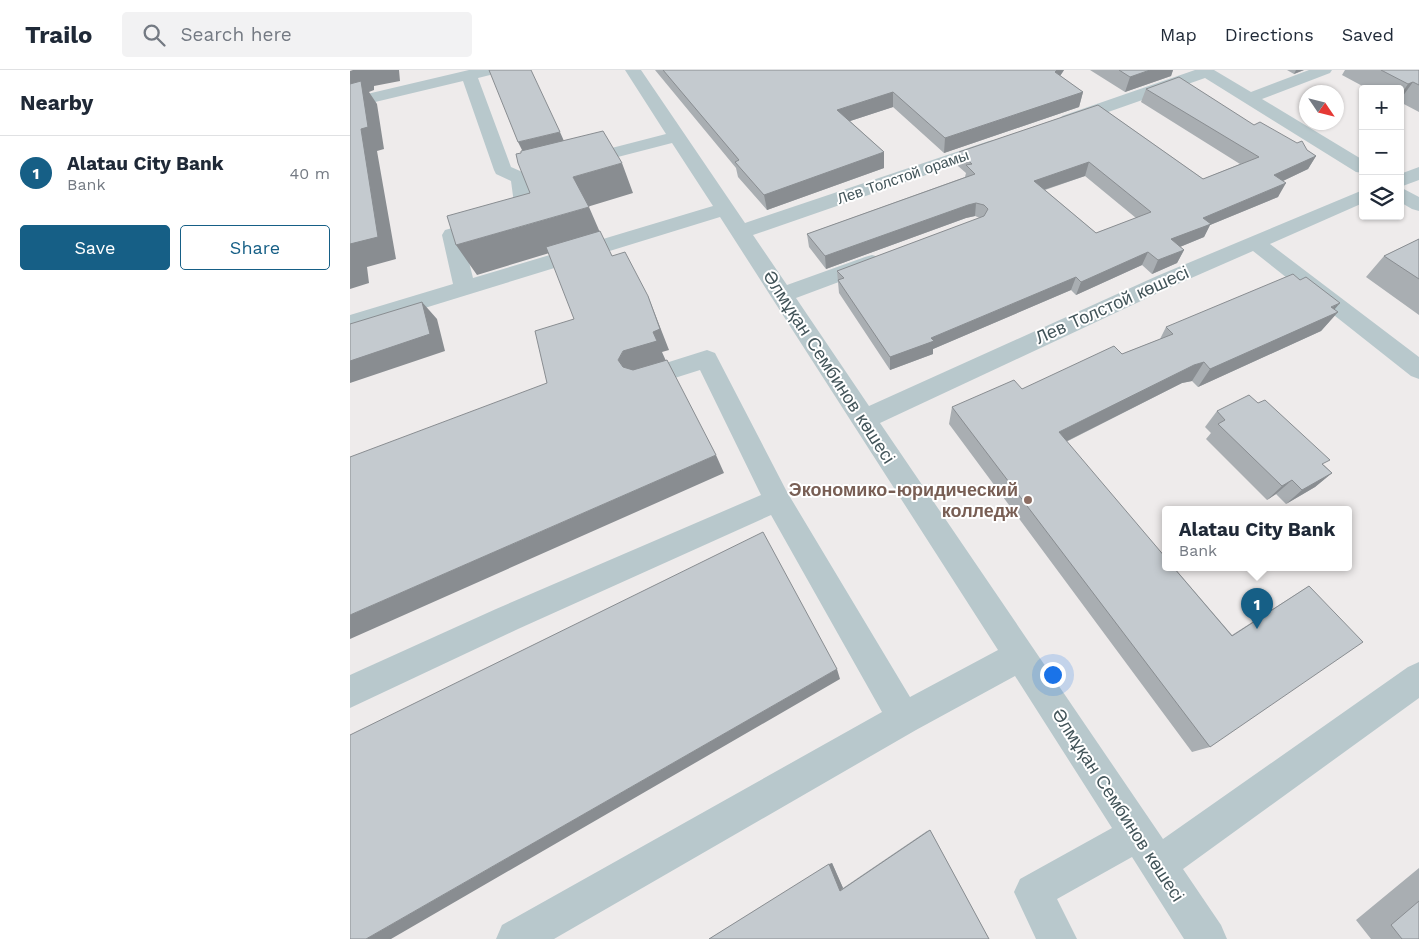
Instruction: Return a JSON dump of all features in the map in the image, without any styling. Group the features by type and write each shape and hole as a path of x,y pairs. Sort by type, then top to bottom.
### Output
{"street":[{"path":"350,103 492,70"},
{"name":"Әлмұқан Сембинов көшесі","path":"633,70 1206,939"},
{"path":"1250,98 1324,70"},
{"path":"1048,127 1205,71 1359,166"},
{"path":"1277,74 1292,82"},
{"path":"469,75 503,170 520,178 538,173"},
{"path":"388,111 396,104 392,94"},
{"path":"566,165 677,136"},
{"name":"Лев Толстой орамы","path":"740,232 1011,140"},
{"path":"1404,179 1419,173"},
{"path":"465,288 452,235 526,214 520,178"},
{"path":"1404,196 1419,205"},
{"name":"Лев Толстой көшесі","path":"864,419 1165,281 1359,198"},
{"path":"350,323 725,209"},
{"path":"1255,242 1419,370"},
{"path":"782,295 892,254"},
{"path":"643,379 707,359 777,500 904,718"},
{"path":"350,692 507,619 777,500"},
{"path":"516,939 904,718 1020,656"},
{"path":"1158,865 1419,678"},
{"path":"1058,939 1033,892 1137,834"}],"building":[{"path":"489,70 531,70 560,132 518,142"},
{"path":"663,70 1057,70 1055,72 1083,92 945,138 893,92 837,110 884,152 764,195 735,162 739,160"},
{"path":"1119,70 1150,70 1130,77"},
{"path":"1381,70 1419,70 1419,85 1413,82 1408,84"},
{"path":"1179,77 1254,125 1260,122 1297,143 1302,141 1307,150 1316,156 1274,175 1286,183 1203,218 1211,224 1171,239 1184,250 1158,260 1148,252 1081,282 1076,277 931,338 934,341 890,357 838,280 844,278 837,271 984,216 988,209 984,205 976,203 968,205 825,256 807,234 975,174 966,165 972,164 959,152 1098,105 1203,179 1259,157 1146,89","holes":["1089,162 1151,212 1096,233 1034,181"]},
{"path":"361,81 368,127 361,129 378,237 350,244 350,84"},
{"path":"603,131 622,163 573,177 589,207 456,245 447,216 530,193 516,154 521,153 521,151"},
{"path":"600,231 612,256 625,252 648,296 660,329 653,332 657,341 623,351 618,360 623,367 633,370 667,360 716,455 350,615 350,457 547,383 535,331 574,319 546,247"},
{"path":"1419,239 1419,279 1384,256"},
{"path":"1293,274 1300,280 1306,277 1340,303 1331,307 1338,312 1210,369 1204,362 1194,365 1059,432 1162,553 1162,571 1177,571 1232,636 1309,586 1363,642 1210,747 952,407 1014,380 1022,389 1114,346 1122,354 1173,334 1166,327"},
{"path":"422,302 430,334 350,361 350,324"},
{"path":"1249,395 1258,403 1265,400 1330,460 1322,464 1332,473 1302,490 1292,480 1282,486 1218,424 1225,420 1217,411"},
{"path":"763,532 837,669 366,939 350,939 350,735"},
{"path":"930,830 989,939 709,939 829,864 840,891"},
{"path":"1419,901 1419,939 1402,939 1391,925"}],"place":[{"name":"Экономико-юридический колледж","path":"1028,500"},
{"name":"Alatau City Bank","path":"1257,629"}]}
